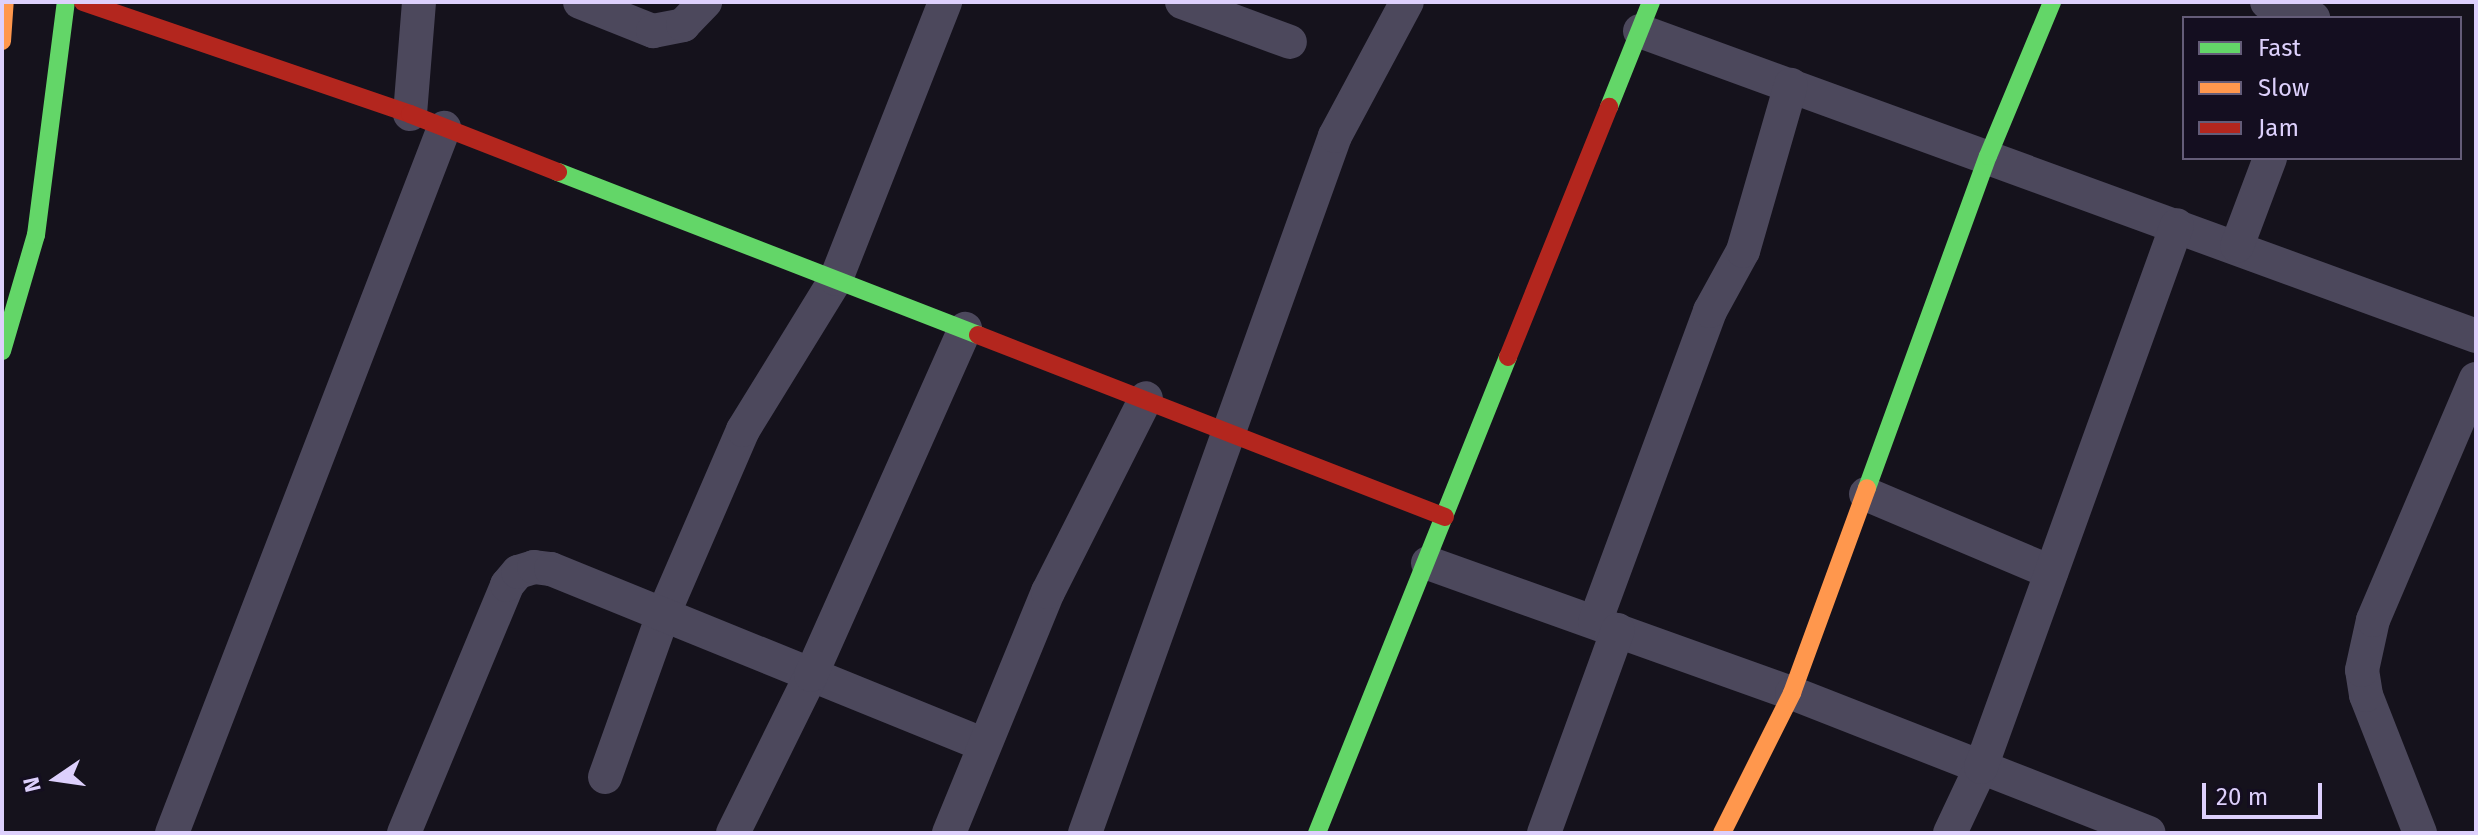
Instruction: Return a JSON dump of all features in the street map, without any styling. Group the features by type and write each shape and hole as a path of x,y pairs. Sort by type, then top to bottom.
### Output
{"street":[{"path":"2,41 5,2"},
{"path":"2,351 36,235 66,2"},
{"path":"83,2 162,14 444,128 1146,398 1445,517"},
{"path":"410,114 419,2"},
{"path":"580,2 653,31 683,25 705,2"},
{"path":"605,777 663,615 743,430 836,279 945,2"},
{"path":"1182,2 1290,42"},
{"path":"1085,833 1335,136 1407,2"},
{"path":"1722,833 1792,693 1988,156 2052,2"},
{"path":"2267,2 2307,16"},
{"path":"1317,833 1428,563 1644,10 1791,85 2476,336"},
{"path":"1544,833 1606,626 1710,311 1743,251 1791,85"},
{"path":"172,833 444,128"},
{"path":"2237,246 2269,160"},
{"path":"1950,833 1981,767 2177,225"},
{"path":"733,833 811,675 965,329"},
{"path":"2420,833 2366,695 2362,670 2373,620 2476,379"},
{"path":"949,833 1048,592 1146,398"},
{"path":"1866,494 2051,572"},
{"path":"1428,563 1792,693 2149,833"},
{"path":"404,833 507,585 518,572 534,567 551,569 983,744"}],"traffic: fast":[{"path":"2,351 36,235 66,2"},
{"path":"1609,107 1651,2"},
{"path":"1867,488 1988,156 2052,2"},
{"path":"558,172 978,335"},
{"path":"1317,833 1508,357"}],"traffic: slow":[{"path":"2,41 5,2"},
{"path":"1722,833 1792,693 1867,488"}],"traffic: jam":[{"path":"83,2 410,114 558,172"},
{"path":"1508,357 1609,107"},
{"path":"978,335 1445,517"}]}
